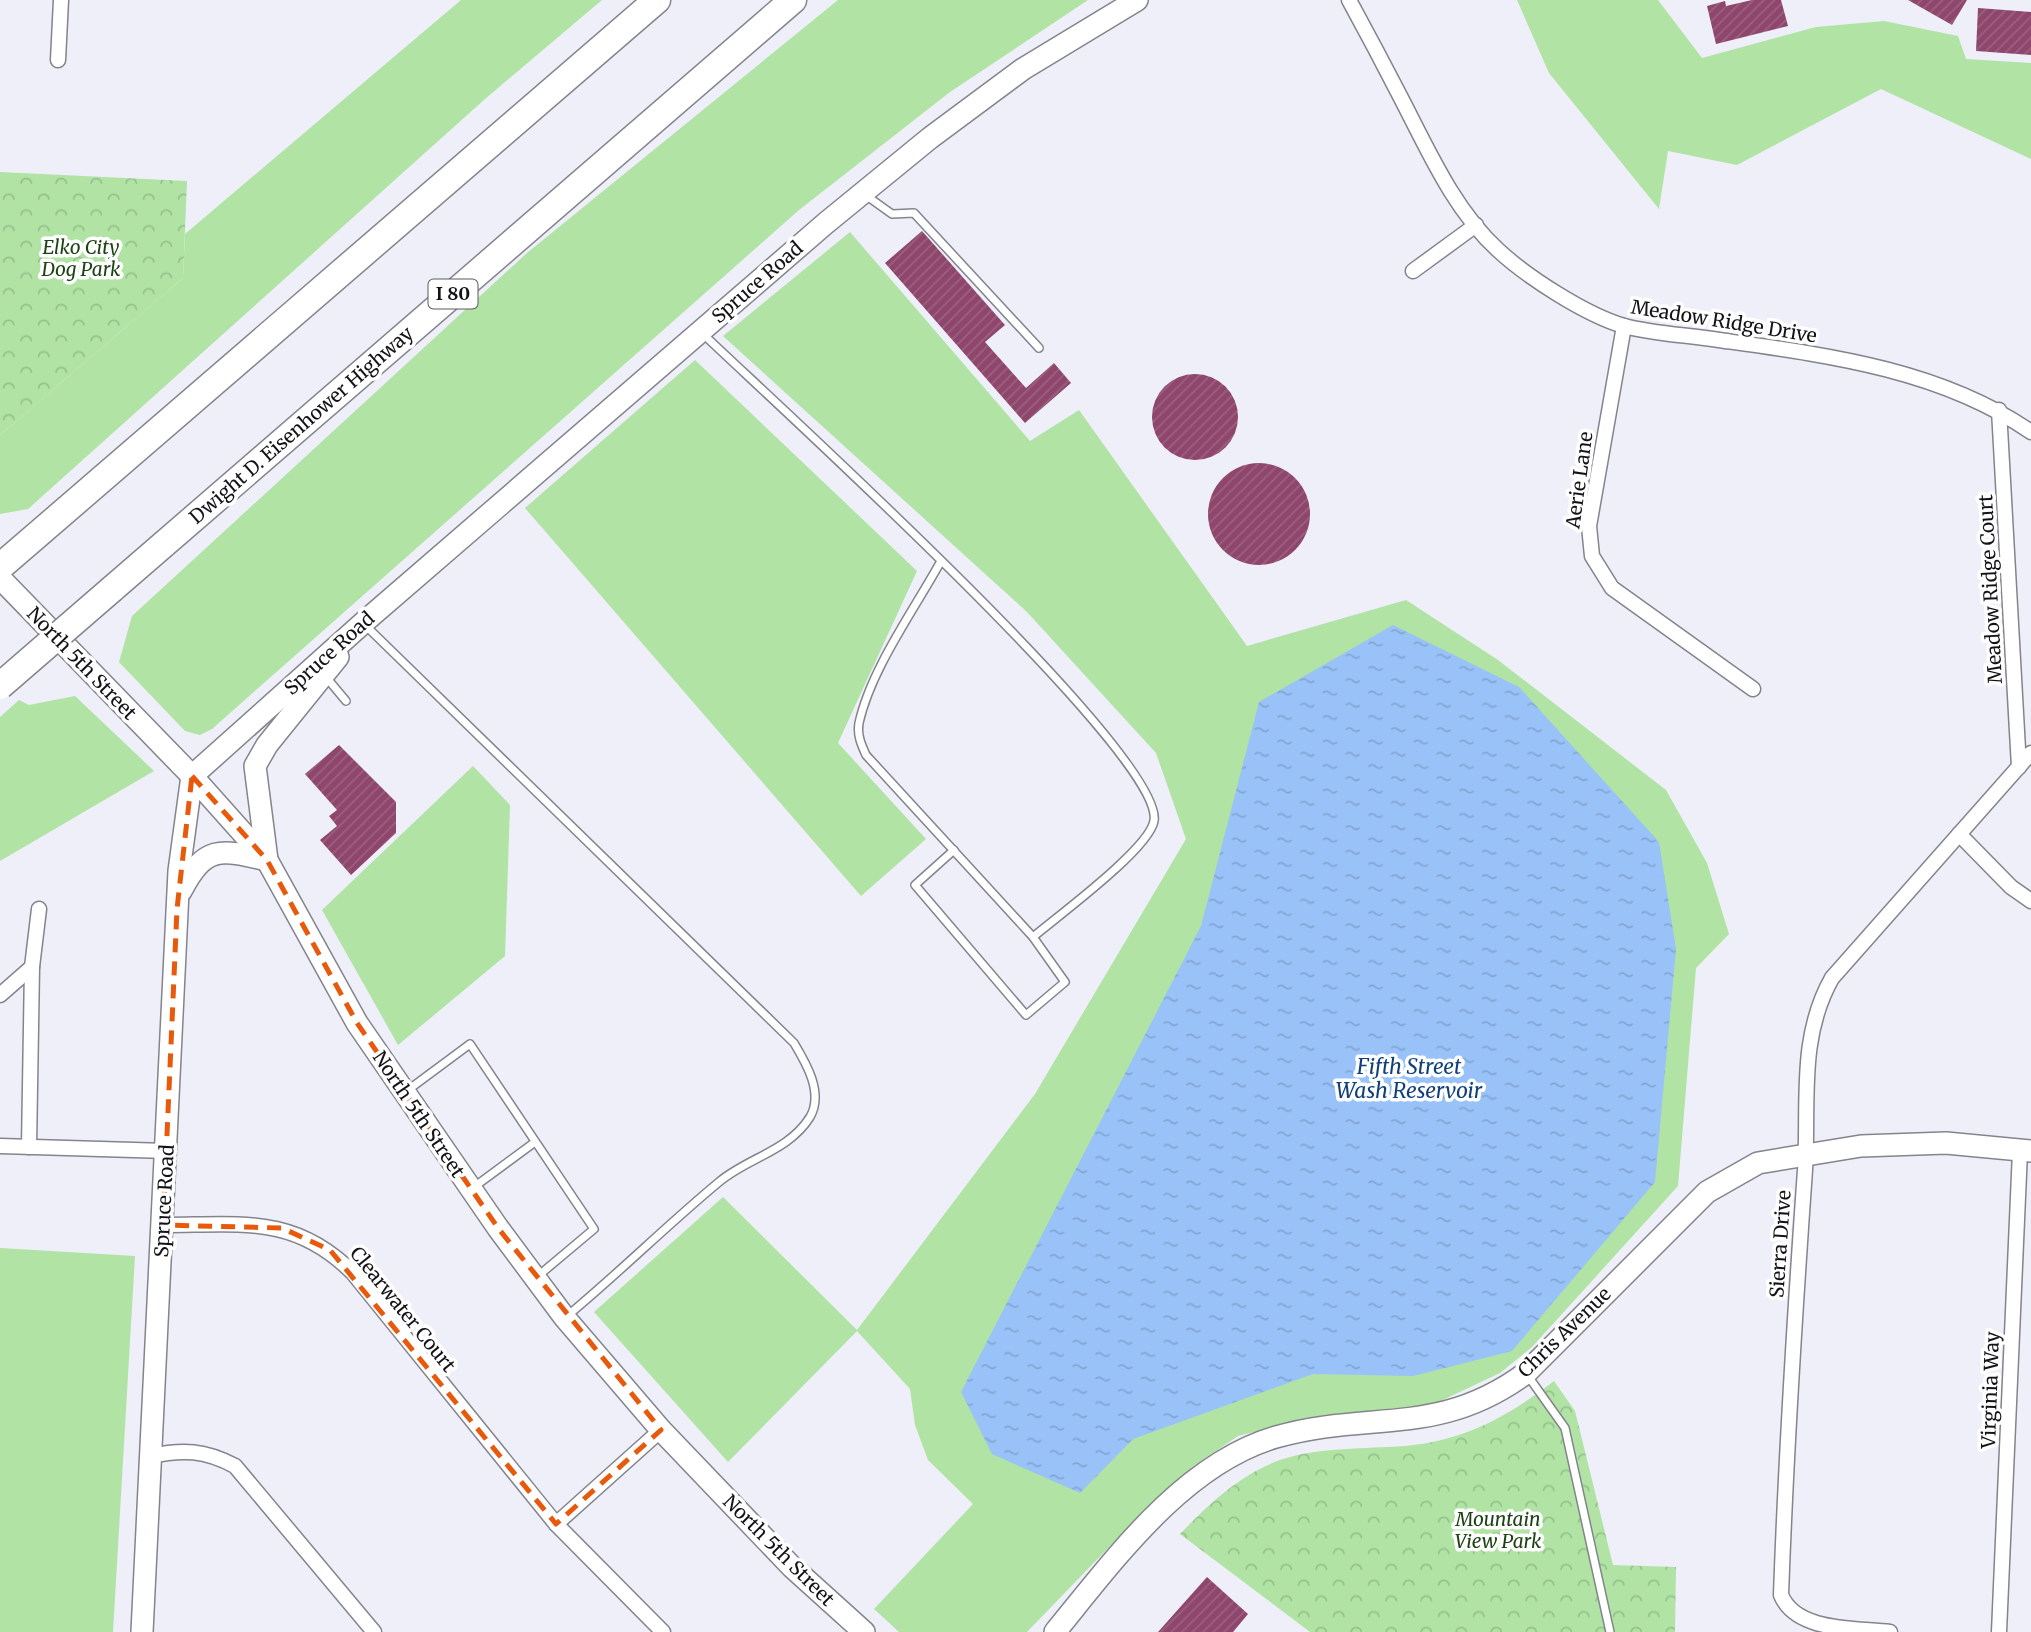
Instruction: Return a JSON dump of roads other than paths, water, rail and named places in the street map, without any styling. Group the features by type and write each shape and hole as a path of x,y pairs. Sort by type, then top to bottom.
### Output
{"highway":[{"path":"0,567 657,0"},
{"name":"Dwight D. Eisenhower Highway","path":"0,686 793,0"}],"street":[{"path":"58,60 61,0"},
{"name":"Spruce Road","path":"142,1632 178,896 192,776 363,623 930,138 1023,69 1137,0"},
{"name":"Meadow Ridge Drive","path":"1349,0 1432,158 1476,225 1497,249 1521,268 1582,307 1624,326 1844,360 1917,378 1999,410 2031,432"},
{"path":"1413,271 1476,225"},
{"name":"Aerie Lane","path":"1624,326 1589,526 1592,556 1612,588 1753,689"},
{"name":"Meadow Ridge Court","path":"1999,410 2019,767"},
{"name":"North 5th Street","path":"0,578 192,776 267,860 356,1023 534,1279 565,1318 661,1430 792,1567 864,1632"},
{"path":"178,896 192,869 206,856 228,851 267,860 255,766 267,745 325,676 363,623"},
{"name":"Sierra Drive","path":"1890,1632 1803,1620 1786,1607 1781,1595 1788,1409 1806,1154 1807,1054 1813,1018 1832,978 2031,753"},
{"path":"1959,834 2011,887 2031,901"},
{"path":"29,1147 32,967 39,909"},
{"path":"0,995 32,967"},
{"name":"Chris Avenue","path":"1055,1632 1128,1543 1200,1476 1224,1459 1276,1437 1311,1430 1422,1419 1465,1408 1501,1392 1526,1373 1707,1192 1758,1163 1861,1146 1946,1143 2025,1151"},
{"path":"0,1146 167,1151"},
{"name":"Virginia Way","path":"1999,1632 2025,1151"},
{"name":"Clearwater Court","path":"163,1225 282,1228 330,1250 353,1273 486,1443 556,1524 663,1632"},
{"path":"556,1524 661,1430"},
{"path":"150,1456 182,1449 213,1454 235,1466 374,1632"}],"lane":[{"path":"864,193 892,214 914,214 1039,348"},
{"path":"701,332 1017,635 1131,766 1149,795 1154,821 1141,845 1033,937"},
{"path":"941,561 873,684 859,725 859,740 866,755 954,850 1033,937 1065,982 1026,1015 915,885 954,850"},
{"path":"363,623 794,1043 811,1071 814,1091 811,1116 787,1141 722,1180 565,1318"},
{"path":"325,676 346,701"},
{"path":"404,1093 470,1044 594,1229 534,1279"},
{"path":"471,1189 535,1142"},
{"path":"1526,1373 1565,1428 1609,1632"}],"water":[{"name":"Fifth Street Wash Reservoir","path":"1393,625 1519,687 1659,842 1676,949 1655,1182 1512,1351 1413,1376 1313,1374 1133,1439 1080,1493 992,1454 961,1392 1201,926 1259,702"}],"park label":[{"name":"Elko City Dog Park","path":"81,258"},
{"name":"Mountain View Park","path":"1498,1530"}]}
